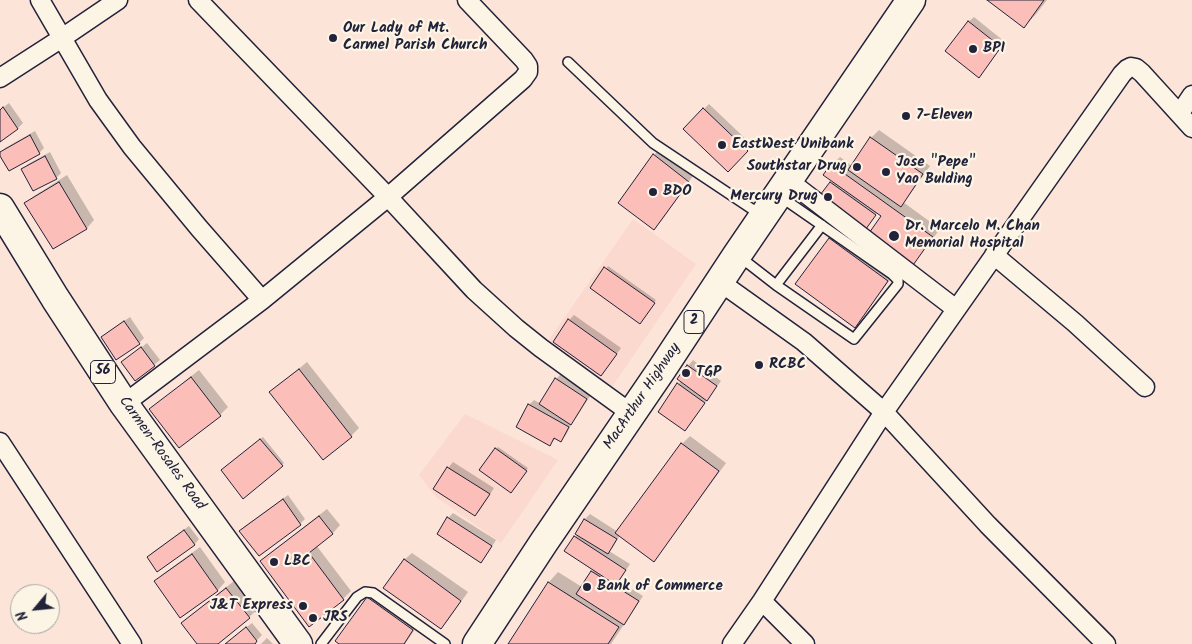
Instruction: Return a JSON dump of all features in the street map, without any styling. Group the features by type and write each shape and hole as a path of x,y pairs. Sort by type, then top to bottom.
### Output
{"highway":[{"name":"MacArthur Highway","path":"477,644 911,0"},
{"name":"Carmen-Rosales Road","path":"0,208 55,298 124,404 298,644"}],"street":[{"path":"40,0 98,100 132,148 262,300"},
{"path":"0,78 118,0"},
{"path":"198,0 388,197 474,290 541,348 632,414"},
{"path":"124,404 262,300 388,197 523,79 528,72 528,66 524,60 467,0"},
{"path":"732,644 762,601 884,412 1122,74 1131,67 1136,68 1192,128"},
{"path":"1180,113 1192,95"},
{"path":"777,197 956,309"},
{"path":"994,256 1075,323 1144,387"},
{"path":"720,282 804,342 884,412 988,525 1106,644"},
{"path":"0,442 132,644"},
{"path":"762,601 805,644"}],"lane":[{"path":"568,62 653,143 777,197 822,225 892,274 898,280 898,284 854,339 737,256"},
{"path":"776,285 822,225"},
{"path":"322,644 357,597 365,592 373,593 445,644"}],"shaded area":[{"path":"633,219 696,264 612,387 546,344"},
{"path":"465,414 558,460 501,543 436,497 419,475"}],"building":[{"path":"987,0 1044,0 1024,28"},
{"name":"BPI","path":"968,21 1001,47 979,78 945,51"},
{"path":"3,107 18,129 0,142 0,110"},
{"path":"703,108 748,151 728,172 683,129"},
{"path":"30,135 40,154 9,171 0,156 0,152"},
{"name":"Jose \"Pepe\" Yao Bulding","path":"870,137 923,174 901,207 848,170"},
{"name":"BDO","path":"653,154 689,182 654,230 618,203"},
{"path":"45,156 57,179 33,191 21,169"},
{"path":"831,164 933,237 911,268 867,236 881,216 823,175"},
{"path":"59,182 87,229 53,249 24,203"},
{"path":"830,182 876,215 863,233 817,199"},
{"path":"829,238 888,281 855,328 795,284"},
{"path":"604,267 655,303 640,324 590,288"},
{"path":"568,319 617,354 601,376 553,342"},
{"path":"124,321 140,344 116,360 101,337"},
{"path":"141,347 155,366 135,381 121,362"},
{"path":"687,365 717,386 707,401 677,379"},
{"path":"299,369 352,437 323,460 269,392"},
{"path":"191,377 221,416 179,448 149,409"},
{"path":"555,378 587,399 571,425 539,404"},
{"path":"677,383 705,403 685,431 658,412"},
{"path":"528,404 569,427 561,442 554,438 550,446 516,427"},
{"path":"260,439 283,466 243,499 221,470"},
{"path":"681,443 719,471 654,562 615,533"},
{"path":"495,448 527,471 511,493 479,470"},
{"path":"447,467 490,494 475,516 433,489"},
{"path":"283,499 301,525 259,556 239,531"},
{"path":"319,516 333,534 309,553 344,600 309,627 260,561"},
{"path":"447,517 492,546 481,563 437,534"},
{"path":"584,519 617,539 608,554 575,534"},
{"path":"184,530 195,545 157,572 147,557"},
{"path":"574,536 626,570 616,585 564,551"},
{"path":"192,554 218,591 180,618 154,581"},
{"path":"404,559 461,601 441,629 383,588"},
{"path":"591,571 639,601 624,625 576,594"},
{"path":"548,582 619,627 608,644 508,644"},
{"path":"226,588 250,618 218,644 197,644 181,623"},
{"path":"367,597 413,630 404,644 339,644 335,641"},
{"path":"246,627 257,641 255,644 225,644"}],"place":[{"name":"Our Lady of Mt. Carmel Parish Church","path":"333,38"},
{"name":"BPI","path":"973,49"},
{"name":"7-Eleven","path":"906,116"},
{"name":"EastWest Unibank","path":"722,145"},
{"name":"Southstar Drug","path":"857,167"},
{"name":"Jose \"Pepe\" Yao Bulding","path":"886,172"},
{"name":"BDO","path":"653,192"},
{"name":"Mercury Drug","path":"828,197"},
{"name":"Dr. Marcelo M. Chan Memorial Hospital","path":"894,236"},
{"name":"RCBC","path":"759,365"},
{"name":"TGP","path":"686,373"},
{"name":"LBC","path":"274,562"},
{"name":"Bank of Commerce","path":"587,587"},
{"name":"J&T Express","path":"303,606"},
{"name":"JRS","path":"313,618"}]}
